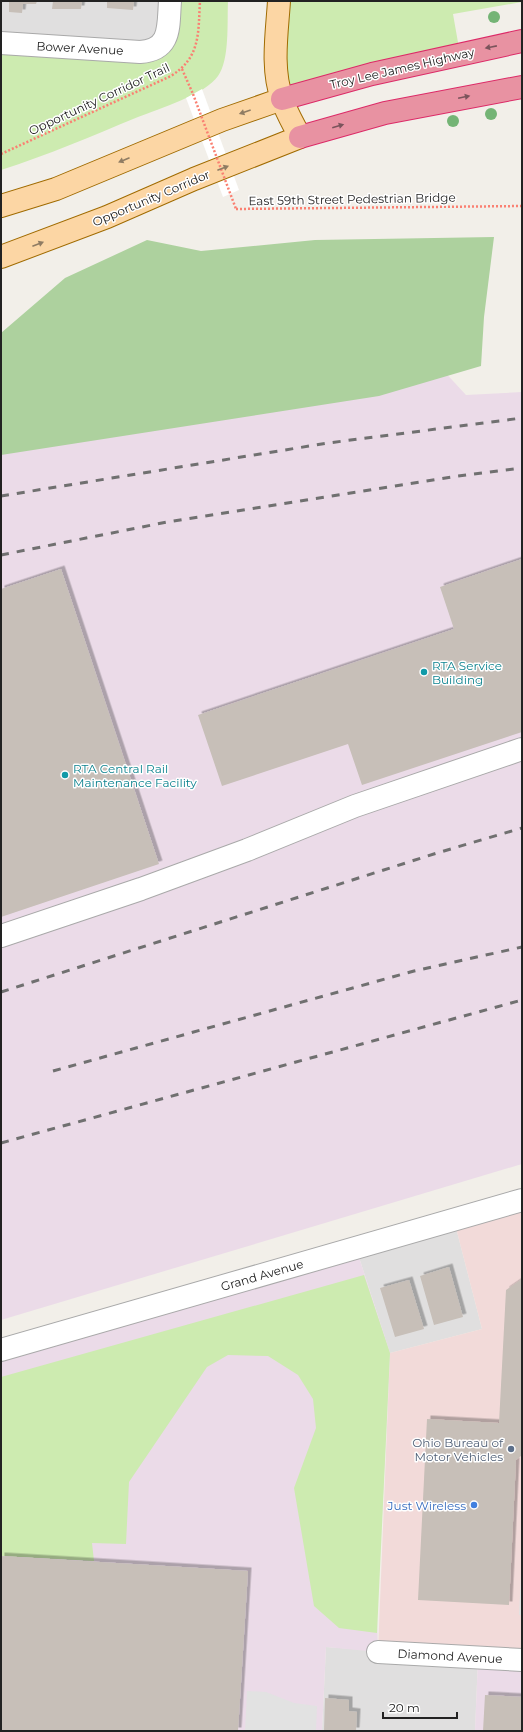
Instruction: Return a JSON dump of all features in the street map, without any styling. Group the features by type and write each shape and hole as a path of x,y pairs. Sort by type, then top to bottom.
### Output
{"highway":[{"name":"Troy Lee James Highway","path":"282,99 372,74 522,41"},
{"path":"300,137 385,113 522,87"}],"main road":[{"path":"279,1 276,73 282,99 300,137"},
{"path":"1,206 56,189 215,123 282,99"},
{"name":"Opportunity Corridor","path":"1,257 74,230 194,179 300,137"}],"street":[{"name":"Bower Avenue","path":"1,44 140,52 153,50 158,48 166,39 168,32 170,1"},
{"path":"1,936 148,886 240,852 349,808 522,749"},
{"name":"Grand Avenue","path":"1,1350 522,1200"},
{"name":"Diamond Avenue","path":"378,1652 522,1660"}],"path":[{"name":"Opportunity Corridor Trail","path":"1,154 172,76 182,69 190,60 196,47 198,38 200,1"},
{"name":"East 59th Street Pedestrian Bridge","path":"182,69 193,94 236,209 522,206"}],"shaded area":[{"path":"1,1 170,1 163,43 1,43"},
{"path":"392,315 466,395 522,392 522,1164 1,1320 1,353"},
{"path":"522,1200 522,1660 378,1652 390,1353 482,1329 454,1220"},
{"path":"454,1220 482,1329 390,1353 356,1248"},
{"path":"356,1248 390,1353 377,1618 378,1652 326,1647 322,1731 1,1731 1,1348"},
{"path":"522,1553 522,1615 519,1615"},
{"path":"326,1647 478,1658 475,1731 322,1731"},
{"path":"478,1658 522,1660 522,1731 475,1731"},
{"path":"247,1691 266,1692 294,1703 317,1706 316,1731 245,1731"}],"green space":[{"path":"170,1 228,1 226,51 222,69 212,83 193,95 169,105 53,152 1,170 1,43 153,50"},
{"path":"279,1 522,2 453,14 460,54 282,99"},
{"path":"494,237 484,317 481,366 379,396 1,455 1,333 65,278 147,240 201,251 315,240"},
{"path":"364,1275 390,1353 377,1633 339,1628 314,1606 294,1488 316,1428 313,1399 298,1375 268,1356 228,1355 207,1367 129,1482 126,1544 92,1543 94,1561 1,1556 1,1377"}],"pier":[{"path":"202,89 239,190 223,197 186,98"}],"building":[{"path":"9,1 37,1 36,4 23,4 22,13 9,12"},
{"path":"53,1 82,1 81,9 52,9"},
{"path":"107,1 134,1 133,10 107,8"},
{"name":"RTA Service Building","path":"522,559 522,732 362,785 348,744 222,786 198,715 454,629 440,587"},
{"name":"RTA Central Rail Maintenance Facility","path":"61,569 159,864 1,917 1,589"},
{"path":"449,1267 463,1317 434,1325 420,1276"},
{"path":"522,1279 522,1455 516,1460 509,1605 418,1600 427,1419 499,1423 506,1290"},
{"path":"409,1280 424,1329 395,1337 380,1288"},
{"path":"1,1556 248,1571 238,1731 1,1731"},
{"path":"485,1695 522,1697 522,1731 483,1731"},
{"path":"325,1698 349,1700 349,1711 357,1712 356,1731 324,1731"}],"railway":[{"path":"1,496 328,443 522,418"},
{"path":"1,555 167,522 458,476 522,468"},
{"path":"1,992 437,853 522,828"},
{"path":"53,1071 414,971 522,947"},
{"path":"1,1143 522,1000"}],"place":[{"name":"RTA Service Building","path":"424,672"},
{"name":"RTA Central Rail Maintenance Facility","path":"65,775"},
{"name":"Ohio Bureau of Motor Vehicles","path":"511,1449"},
{"name":"Just Wireless","path":"474,1505"}]}
